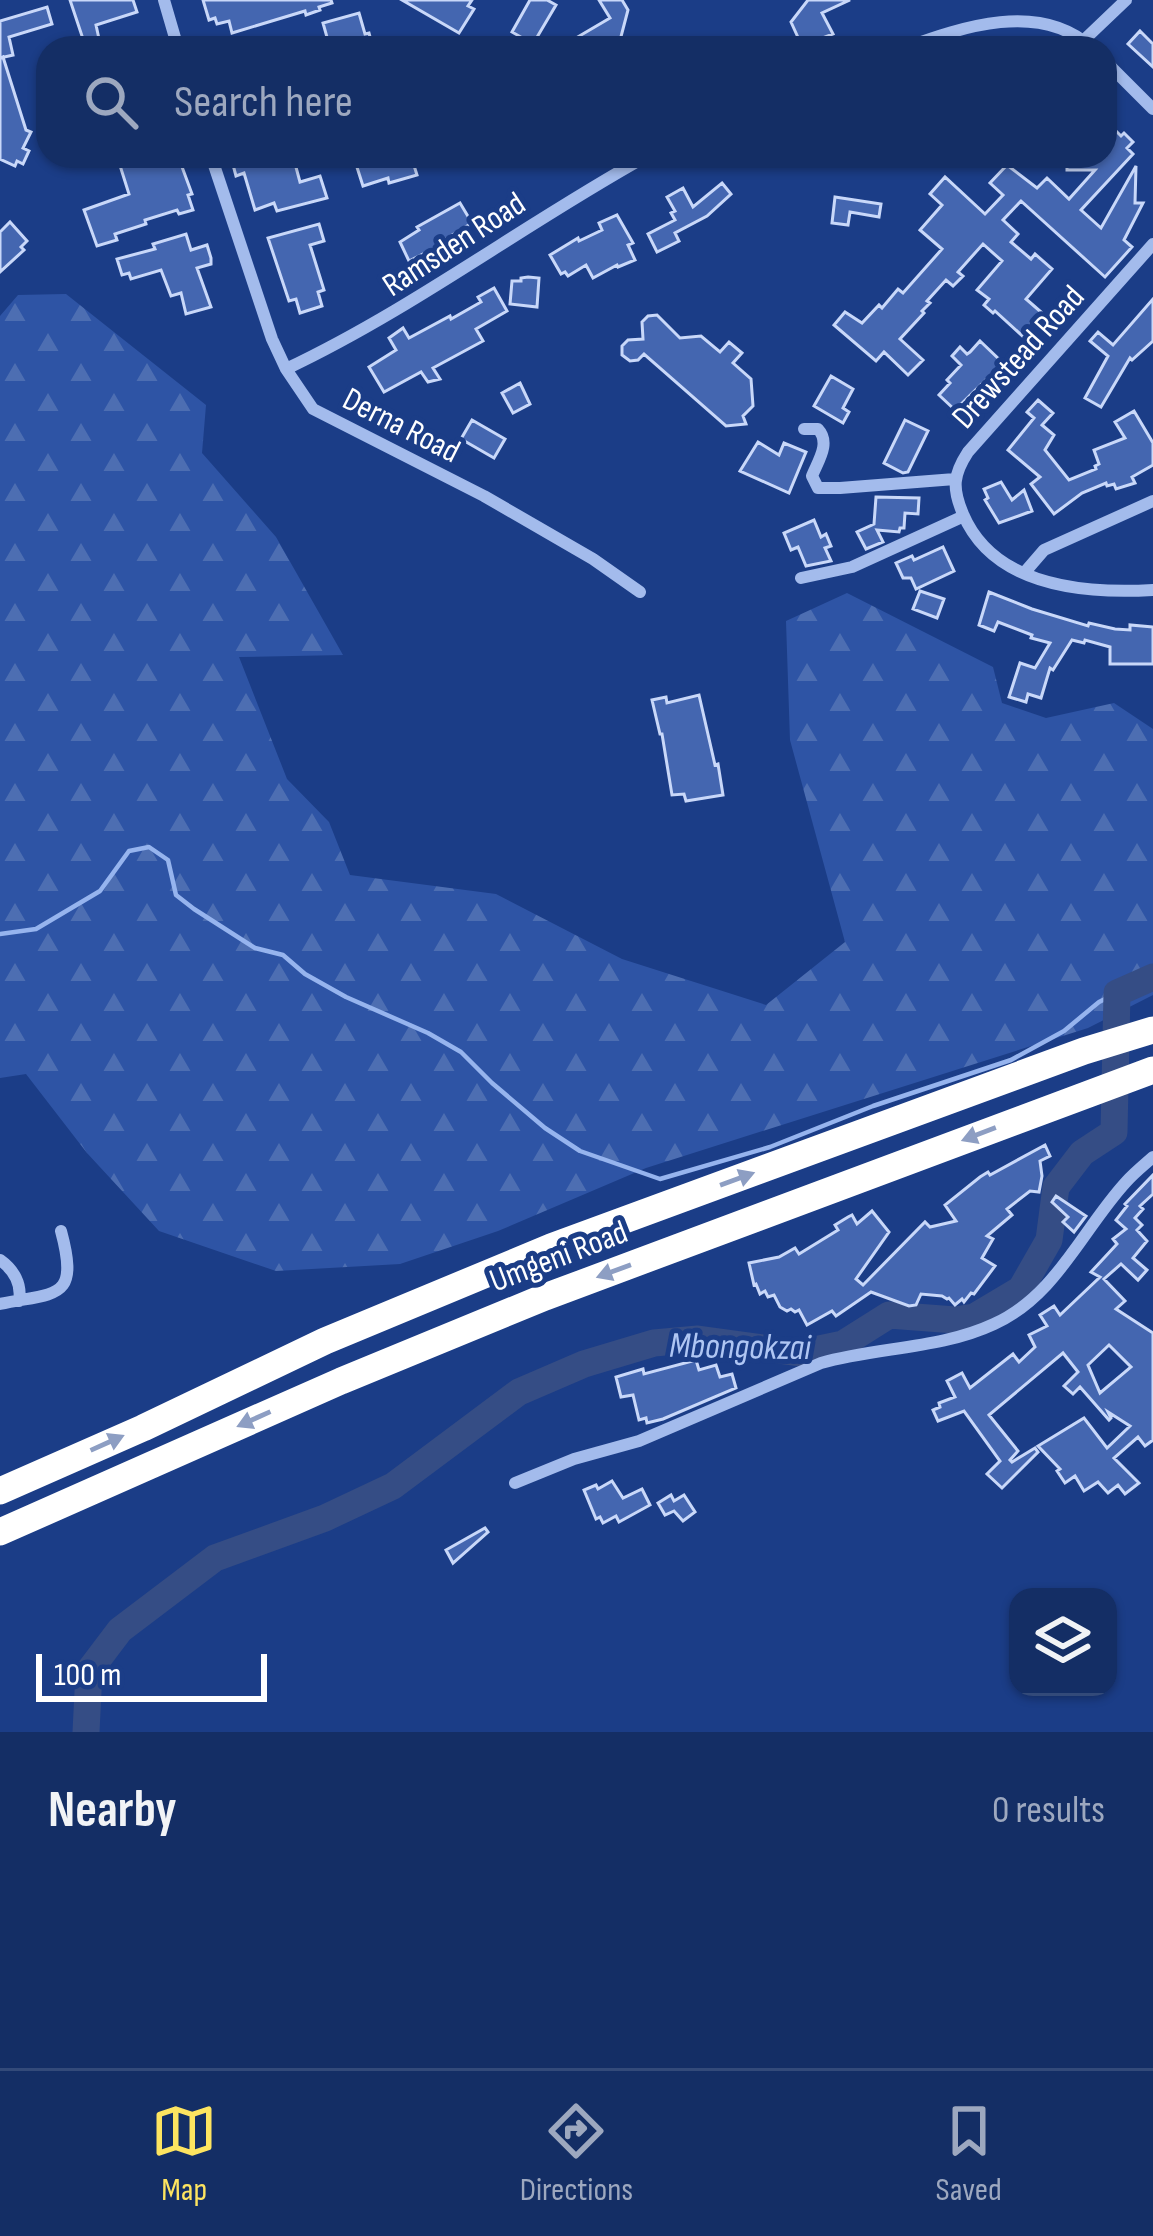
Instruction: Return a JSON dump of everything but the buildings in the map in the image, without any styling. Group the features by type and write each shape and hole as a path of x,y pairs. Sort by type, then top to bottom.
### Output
{"highway":[{"name":"Umgeni Road","path":"0,1491 325,1341 550,1247 1084,1051 1153,1030"},
{"name":"Umgeni Road","path":"0,1532 341,1381 545,1297 1153,1070"}],"street":[{"path":"164,0 174,36"},
{"path":"1095,36 1126,0"},
{"path":"936,36 1018,18 1058,27 1074,36"},
{"path":"1117,73 1153,109"},
{"name":"Derna Road","path":"215,168 272,339 304,398 324,416 484,496 640,592"},
{"name":"Ramsden Road","path":"286,370 384,320 624,168"},
{"name":"Drewstead Road","path":"1153,244 968,452 956,479 964,517 980,544 1000,560 1056,585 1080,590 1153,590"},
{"path":"804,429 818,429 824,437 812,476 818,488 956,479"},
{"path":"1025,572 1043,550 1153,500"},
{"path":"801,578 852,567 964,517"},
{"path":"515,1483 574,1459 639,1441 821,1364 996,1324 1046,1287 1125,1183 1153,1156"},
{"path":"0,1304 50,1295 61,1288 69,1270 61,1231"},
{"path":"0,1260 18,1282 19,1301"}],"green space":[{"path":"66,294 206,405 202,453 276,537 343,655 239,657 287,779 329,822 350,875 496,894 622,959 766,1005 845,942 790,740 786,621 847,593 993,667 1002,703 1046,718 1114,703 1153,729 1153,995 1088,1028 646,1168 498,1231 400,1264 276,1271 159,1231 87,1153 26,1074 0,1078 0,316 18,295"}],"waterway":[{"path":"0,934 36,929 100,891 129,851 149,847 168,860 176,895 194,909 255,948 283,955 305,974 346,997 461,1052 545,1128 580,1151 660,1179 770,1147 1011,1060 1064,1031 1117,993"},
{"name":"Mbongokzai","path":"86,1732 89,1671 120,1630 215,1558 325,1518 393,1486 519,1392 584,1364 654,1343 698,1339 800,1353 843,1344 889,1315 974,1317 1021,1289 1049,1240 1056,1187 1082,1153 1114,1132 1117,993 1153,977"}]}
